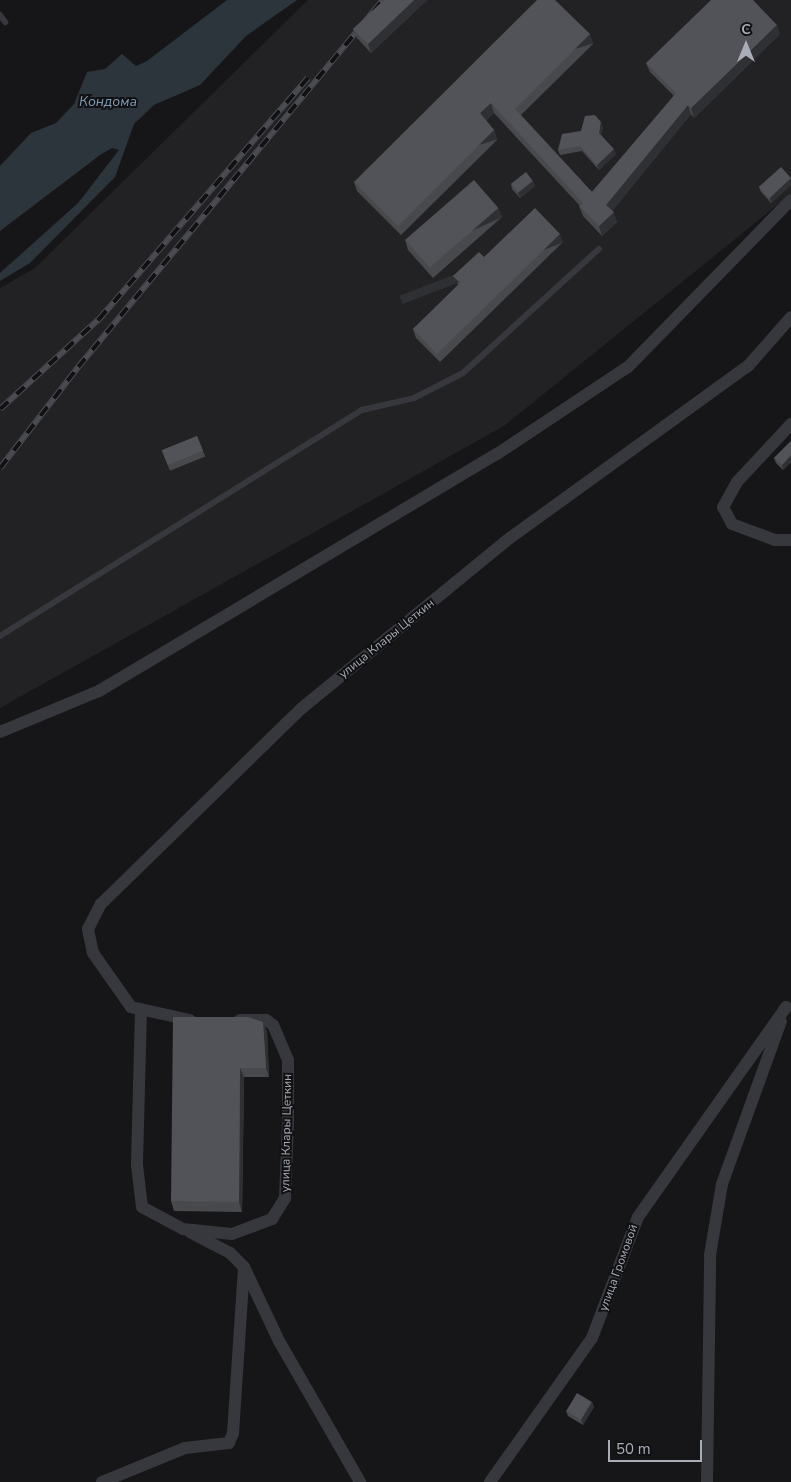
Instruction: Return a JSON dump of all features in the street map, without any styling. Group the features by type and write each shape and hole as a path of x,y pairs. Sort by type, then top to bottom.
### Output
{"street":[{"path":"0,732 99,691 497,454 628,367 791,200"},
{"name":"улица Клары Цеткин","path":"208,1020 172,1019 131,1007 93,953 88,929 102,904 302,708 510,538 748,366 791,317"},
{"path":"791,424 737,482 724,507 732,524 776,540 791,540"},
{"path":"707,1482 710,1255 722,1184 788,1005"},
{"name":"улица Громовой","path":"490,1482 592,1338 638,1216 788,1005"},
{"name":"улица Клары Цеткин","path":"141,1010 137,1165 142,1207 183,1229 232,1234 272,1219 285,1198 288,1060 271,1022 226,1020"},
{"path":"183,1229 230,1253 244,1267 278,1341 360,1482"},
{"path":"102,1482 185,1448 229,1443 235,1416 238,1306 244,1267"}],"lane":[{"path":"0,15 5,22"},
{"path":"0,636 362,410 414,398 463,373 599,249"}],"shaded area":[{"path":"308,0 791,0 791,194 504,426 0,708 0,288 35,268"}],"water":[{"name":"Кондома","path":"227,0 297,0 246,36 200,85 154,105 134,124 115,177 30,263 0,281 0,273 78,203 119,150 112,148 100,155 0,231 0,166 31,133 56,123 74,104 87,72 105,69 122,54 136,66 147,61"}],"building":[{"path":"384,0 414,0 368,44 353,29"},
{"path":"537,0 555,0 590,34 515,109 592,192 676,93 646,63 711,0 753,0 777,25 691,108 688,105 606,205 614,212 599,226 579,206 583,203 491,103 480,113 494,130 398,226 354,182"},
{"path":"595,115 601,122 599,133 614,149 597,165 580,146 558,150 562,134 581,131 585,116"},
{"path":"781,167 791,178 769,198 759,187"},
{"path":"526,172 533,181 518,192 511,184"},
{"path":"474,180 498,208 430,268 405,240"},
{"path":"535,208 560,234 437,354 413,329 460,283 453,276 479,252 484,257"},
{"path":"197,436 203,451 168,465 162,450"},
{"path":"791,441 791,455 782,465 774,458"},
{"path":"173,1017 248,1017 263,1022 266,1068 240,1068 239,1202 171,1201"},
{"path":"577,1393 592,1402 581,1420 566,1411"}],"railway":[{"path":"0,468 78,367 383,0"},
{"path":"0,409 99,319 308,78"}]}
